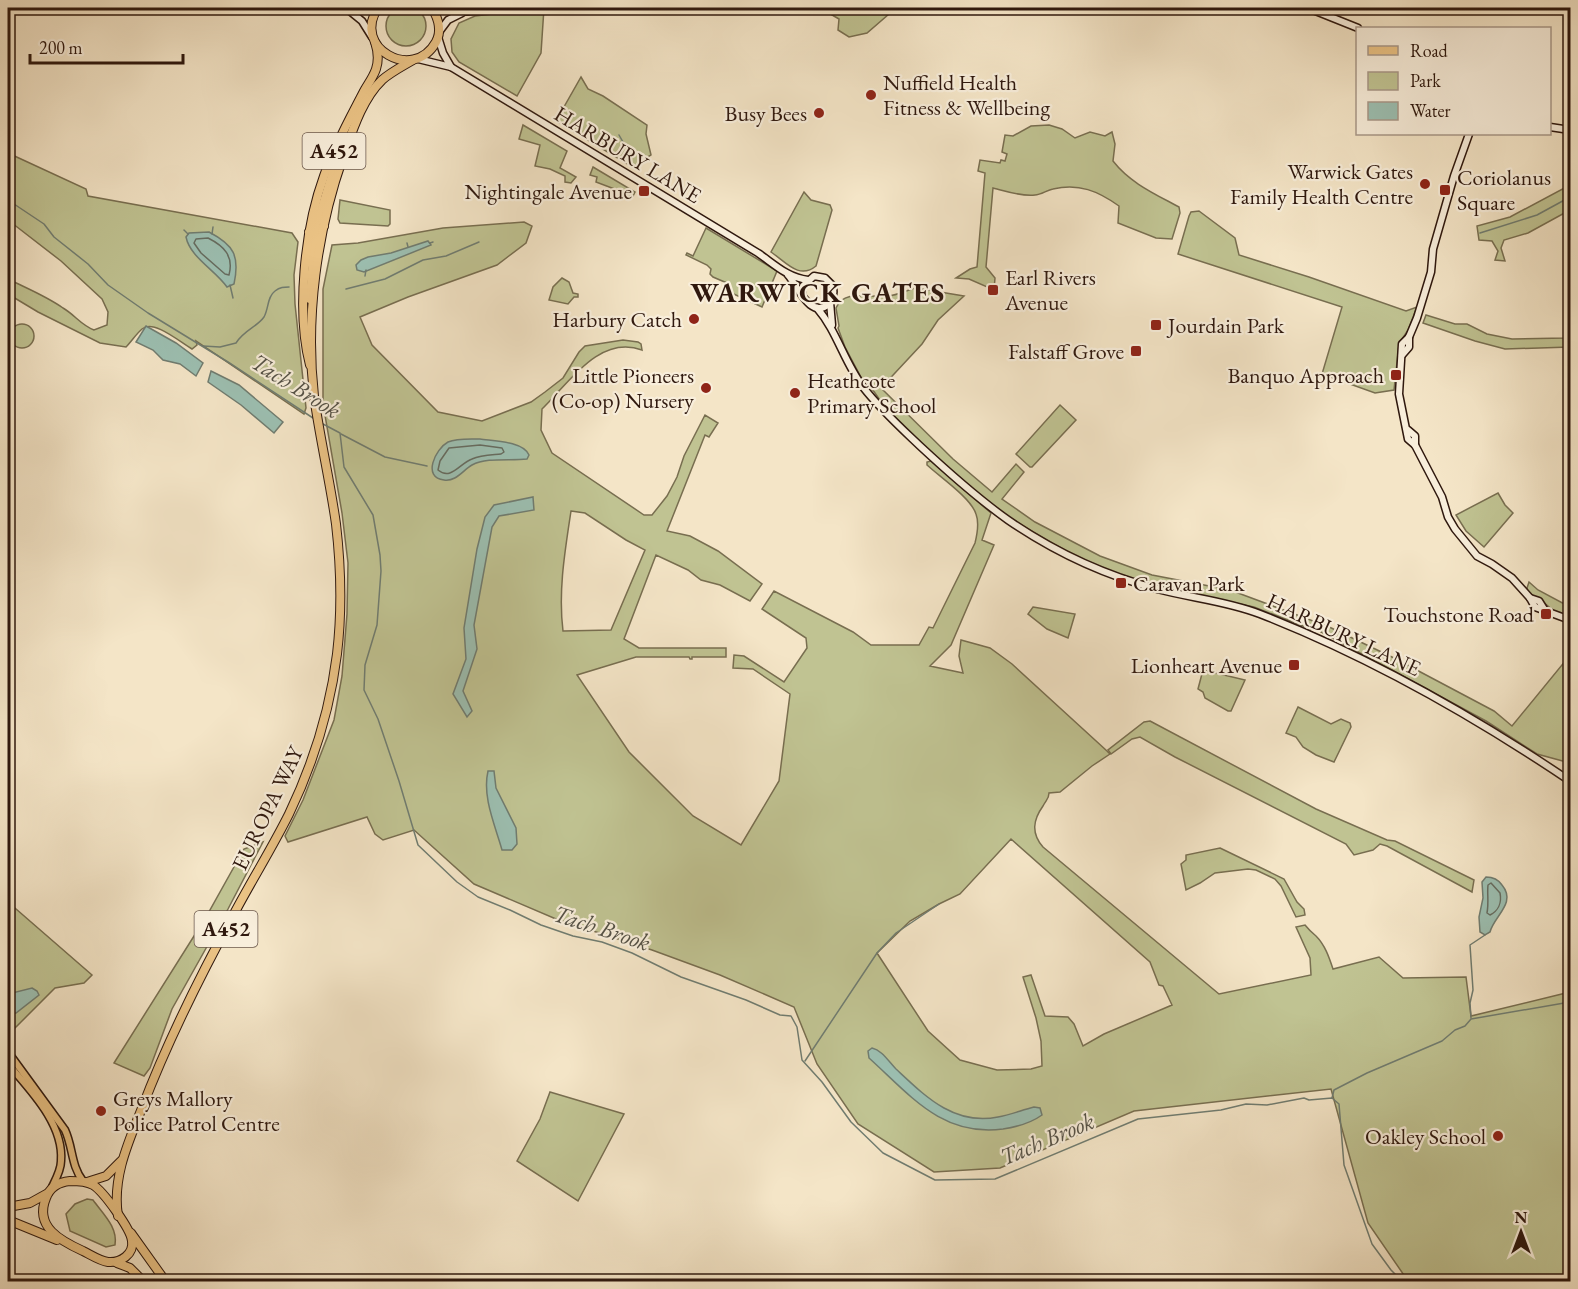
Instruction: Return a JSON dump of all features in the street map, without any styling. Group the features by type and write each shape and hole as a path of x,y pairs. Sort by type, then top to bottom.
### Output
{"highway":[{"name":"EUROPA WAY","path":"118,1216 117,1191 123,1160 155,1074 183,1010 289,813 317,744 336,656 340,598 336,524 307,349 304,285 309,232 320,188 330,159 376,69 377,52 372,20 378,8"},
{"path":"432,8 438,20 439,35"},
{"name":"EUROPA WAY","path":"312,375 313,314 324,226 339,171 354,130 376,86 384,78 429,51 439,35"},
{"path":"374,40 394,58 416,60"},
{"path":"309,232 318,221 339,156 354,130"},
{"path":"307,349 313,248 316,233 324,226"},
{"path":"8,1207 30,1203 67,1181 85,1182 106,1176 123,1160"},
{"path":"85,1182 97,1188 166,1281"},
{"path":"50,1190 43,1209 46,1224 64,1242"},
{"path":"8,1220 104,1261 115,1262 130,1268 144,1281"},
{"path":"115,1262 123,1259 130,1251 132,1240 128,1230"}],"main road":[{"path":"8,1052 69,1137 74,1166 85,1182"},
{"path":"8,1064 43,1108 56,1132 62,1160 50,1190"}],"street":[{"path":"346,8 362,21 374,40"},
{"path":"437,8 466,12 500,8"},
{"path":"1308,8 1356,27"},
{"path":"451,67 443,53 439,35 448,20 466,12"},
{"name":"HARBURY LANE","path":"416,60 451,67 758,253 785,273 808,280"},
{"path":"1551,127 1570,130"},
{"path":"1469,135 1433,249 1430,275 1417,318 1409,338 1402,344 1399,394 1409,441 1415,445 1445,501 1448,517 1463,541 1477,556 1512,578 1530,598 1539,601 1544,609 1570,620"},
{"name":"HARBURY LANE","path":"785,273 802,294"},
{"path":"814,276 820,276 831,283 834,294 826,306 817,308 806,303 802,294 803,286 814,276"},
{"name":"HARBURY LANE","path":"830,302 833,329"},
{"name":"HARBURY LANE","path":"817,308 833,329 856,376 885,413 972,492 1037,538 1080,561 1114,575 1161,590 1240,607 1345,651 1382,668 1457,709 1570,780"}],"green space":[{"path":"406,6 420,12 426,26 420,40 406,46 392,40 386,26 392,12"},
{"path":"544,8 541,53 517,96 459,62 452,52 451,39 459,23 475,16"},
{"path":"820,8 893,8 867,33 849,37 838,30 839,19"},
{"path":"581,77 588,89 603,96 647,125 646,134 651,155 643,160 636,169 556,121"},
{"path":"523,125 567,151 560,168 576,177 571,183 565,182 565,176 550,169 535,166 540,145 519,139"},
{"path":"1049,125 1062,129 1075,138 1090,132 1105,136 1112,132 1115,144 1113,161 1120,169 1143,187 1179,207 1180,213 1172,239 1156,238 1118,223 1119,206 1088,190 1062,187 1030,195 993,188 986,267 995,278 994,290 969,279 956,278 977,267 985,173 978,171 980,160 1000,163 1001,160 1005,161 1007,154 1002,152 1005,135 1013,136 1031,126"},
{"path":"8,153 86,189 88,196 292,233 298,242 294,275 295,304 306,408 304,414 196,341 197,345 192,349 160,329 147,327 142,329 126,347 100,343 8,294 8,279 43,296 89,328 94,330 107,325 108,312 102,299 61,261 8,220"},
{"path":"593,167 635,192 633,196 596,182 597,177 590,175"},
{"path":"1570,185 1570,210 1528,233 1504,240 1501,248 1505,261 1495,260 1498,251 1492,241 1479,240 1477,226 1510,217"},
{"path":"804,192 811,200 830,205 832,210 816,266 804,271 793,268 771,252"},
{"path":"340,200 390,210 390,224 388,226 340,223 338,219"},
{"path":"1199,211 1235,238 1239,255 1406,311 1417,307 1408,330 1399,344 1394,390 1375,393 1322,374 1342,307 1178,254 1189,216 1191,212"},
{"path":"524,222 532,226 526,243 497,265 360,317 372,345 438,412 482,421 531,402 545,392 563,378 585,346 623,340 638,342 642,350 626,347 612,349 586,364 542,409 541,430 552,453 644,515 652,515 667,496 705,415 718,423 709,437 705,435 667,531 690,536 718,551 762,584 750,601 720,585 701,580 688,570 656,555 624,639 639,648 726,648 726,657 692,657 690,659 689,657 636,657 577,675 629,752 693,816 741,845 779,781 790,694 753,669 733,668 734,655 744,656 784,682 807,648 806,638 762,609 774,591 853,632 871,645 919,645 929,627 933,628 975,543 978,525 977,517 968,501 927,465 927,462 931,461 991,513 982,540 994,545 951,645 930,666 963,673 959,656 961,640 990,648 1012,664 1110,754 1060,792 1049,793 1035,821 1035,832 1039,842 1219,994 1311,975 1310,958 1296,927 1305,925 1322,943 1333,969 1379,957 1403,978 1466,977 1471,1016 1570,992 1570,1281 1408,1281 1368,1223 1331,1089 1134,1111 1000,1168 934,1172 858,1124 817,1064 794,1007 720,975 556,919 474,884 414,830 383,840 375,834 367,817 288,842 285,836 303,800 334,720 342,676 347,614 348,563 342,513 323,404 323,289 332,245 358,243 443,228","holes":["571,511 585,513 645,550 611,630 563,631 562,586","1011,839 1150,962 1159,985 1163,986 1172,1005 1104,1034 1083,1046 1074,1024 1068,1017 1045,1016 1031,975 1023,977 1041,1041 1042,1066 1031,1069 997,1070 960,1060 928,1031 877,953 910,921 960,894"]},
{"path":"706,228 777,271 762,307 725,290 727,283 713,277 707,265 686,255 687,253 693,256"},
{"path":"562,278 569,282 573,293 578,294 578,297 574,297 568,304 549,300 553,287"},
{"path":"916,288 964,296 938,320 922,344 881,388 953,459 992,492 1016,464 1024,472 1002,499 1035,522 1100,556 1152,575 1230,590 1316,622 1311,629 1254,607 1166,589 1100,570 1013,520 972,492 886,409 866,380 863,381 838,328 836,308 845,298 851,296 881,297"},
{"path":"1426,315 1455,324 1467,324 1487,334 1512,339 1570,336 1570,347 1505,349 1423,323"},
{"path":"22,324 30,328 34,336 30,344 22,348 14,344 10,336 14,328"},
{"path":"1060,405 1076,420 1030,467 1016,454"},
{"path":"1498,493 1513,513 1484,547 1466,531 1456,515"},
{"path":"1529,582 1538,590 1570,607 1570,617 1554,611 1528,593"},
{"path":"1033,607 1075,614 1068,638 1047,629 1028,614"},
{"path":"1325,625 1394,658 1494,711 1512,726 1566,660 1570,661 1570,763 1537,754 1486,721 1321,632"},
{"path":"1203,670 1245,680 1231,711 1205,698 1203,692 1198,689"},
{"path":"1298,707 1331,724 1341,719 1350,723 1351,727 1334,762 1316,755 1303,747 1296,737 1286,733"},
{"path":"1150,721 1316,809 1387,840 1395,841 1474,880 1472,892 1387,846 1380,844 1373,850 1354,855 1346,844 1140,737 1132,739 1111,754 1108,750 1144,722"},
{"path":"263,842 172,1009 150,1068 144,1076 114,1063 206,917 244,849"},
{"path":"1220,848 1284,879 1297,902 1304,909 1305,915 1296,917 1281,886 1275,879 1256,870 1215,873 1186,890 1181,864 1186,860 1186,855"},
{"path":"8,902 92,975 84,983 55,988 15,1028 8,1022"},
{"path":"550,1092 624,1114 578,1201 517,1161 540,1119"},
{"path":"87,1199 93,1200 109,1221 114,1232 115,1245 106,1247 70,1231 66,1214 75,1204"}],"water":[{"path":"209,232 224,242 233,252 236,274 234,284 227,287 188,244 186,237 189,233"},
{"path":"428,241 431,245 364,272 357,270 356,265 368,257 391,253"},
{"path":"146,326 176,343 203,363 196,376 180,364 163,360 153,350 136,342"},
{"path":"211,371 239,385 283,422 274,433 241,405 208,382"},
{"path":"480,439 514,444 526,450 529,455 527,459 492,460 478,463 448,480 437,478 432,469 433,463 443,446 455,440"},
{"path":"533,497 534,510 499,516 492,527 474,625 477,649 463,691 472,711 467,717 453,694 466,659 464,628 477,549 485,517 494,505"},
{"path":"488,771 494,771 496,788 516,828 517,844 512,850 502,850 493,821 487,791"},
{"path":"1486,877 1499,881 1507,898 1490,932 1485,935 1480,932 1479,917 1483,898 1482,882"},
{"path":"32,988 39,995 16,1013 8,1015 8,994"},
{"path":"872,1048 882,1054 929,1098 954,1113 982,1119 1034,1107 1040,1108 1042,1115 1023,1124 1003,1129 981,1130 945,1120 913,1099 869,1058 868,1051"}],"waterway":[{"path":"619,135 623,142"},
{"path":"1480,233 1537,215 1570,197"},
{"name":"Tach Brook","path":"8,200 44,224 54,237 88,264 108,285 313,418"},
{"path":"212,234 213,227"},
{"path":"184,230 188,234"},
{"path":"346,289 385,279 423,260 446,256 479,242"},
{"path":"407,243 408,247"},
{"path":"365,276 366,270"},
{"path":"230,285 233,298"},
{"path":"203,346 220,347 236,343 264,317 272,293 280,288 289,287"},
{"name":"Tach Brook","path":"323,424 340,433 344,467 373,515 380,555 377,625 365,665 364,690 378,719 418,845 457,882 478,897 541,925 573,936 602,942 632,953 681,977 746,1000 780,1015 791,1016 797,1027 802,1060 822,1082 851,1122 883,1153 935,1180 995,1179 1138,1119 1221,1110 1246,1104 1267,1105 1304,1098 1309,1100 1332,1098 1339,1104 1344,1165 1372,1244 1403,1282"},
{"path":"341,434 385,457 427,466"},
{"path":"805,1061 877,953 896,933 939,904"},
{"path":"1471,1018 1470,1003 1473,990 1470,945 1485,935"},
{"path":"1332,1098 1334,1090 1367,1073 1442,1041 1455,1030 1465,1026 1471,1019 1570,1002"}],"place":[{"name":"Nuffield Health Fitness & Wellbeing","path":"871,95"},
{"name":"Busy Bees","path":"819,113"},
{"name":"Warwick Gates Family Health Centre","path":"1425,184"},
{"name":"Coriolanus Square","path":"1445,190"},
{"name":"Nightingale Avenue","path":"644,191"},
{"name":"Earl Rivers Avenue","path":"993,290"},
{"name":"Harbury Catch","path":"694,319"},
{"name":"Jourdain Park","path":"1156,325"},
{"name":"Falstaff Grove","path":"1136,351"},
{"name":"Banquo Approach","path":"1396,375"},
{"name":"Little Pioneers (Co-op) Nursery","path":"706,388"},
{"name":"Heathcote Primary School","path":"795,393"},
{"name":"Caravan Park","path":"1121,583"},
{"name":"Touchstone Road","path":"1546,614"},
{"name":"Lionheart Avenue","path":"1294,665"},
{"name":"Greys Mallory Police Patrol Centre","path":"101,1111"},
{"name":"Oakley School","path":"1498,1136"}],"district":[{"name":"WARWICK GATES","path":"818,292"}]}
